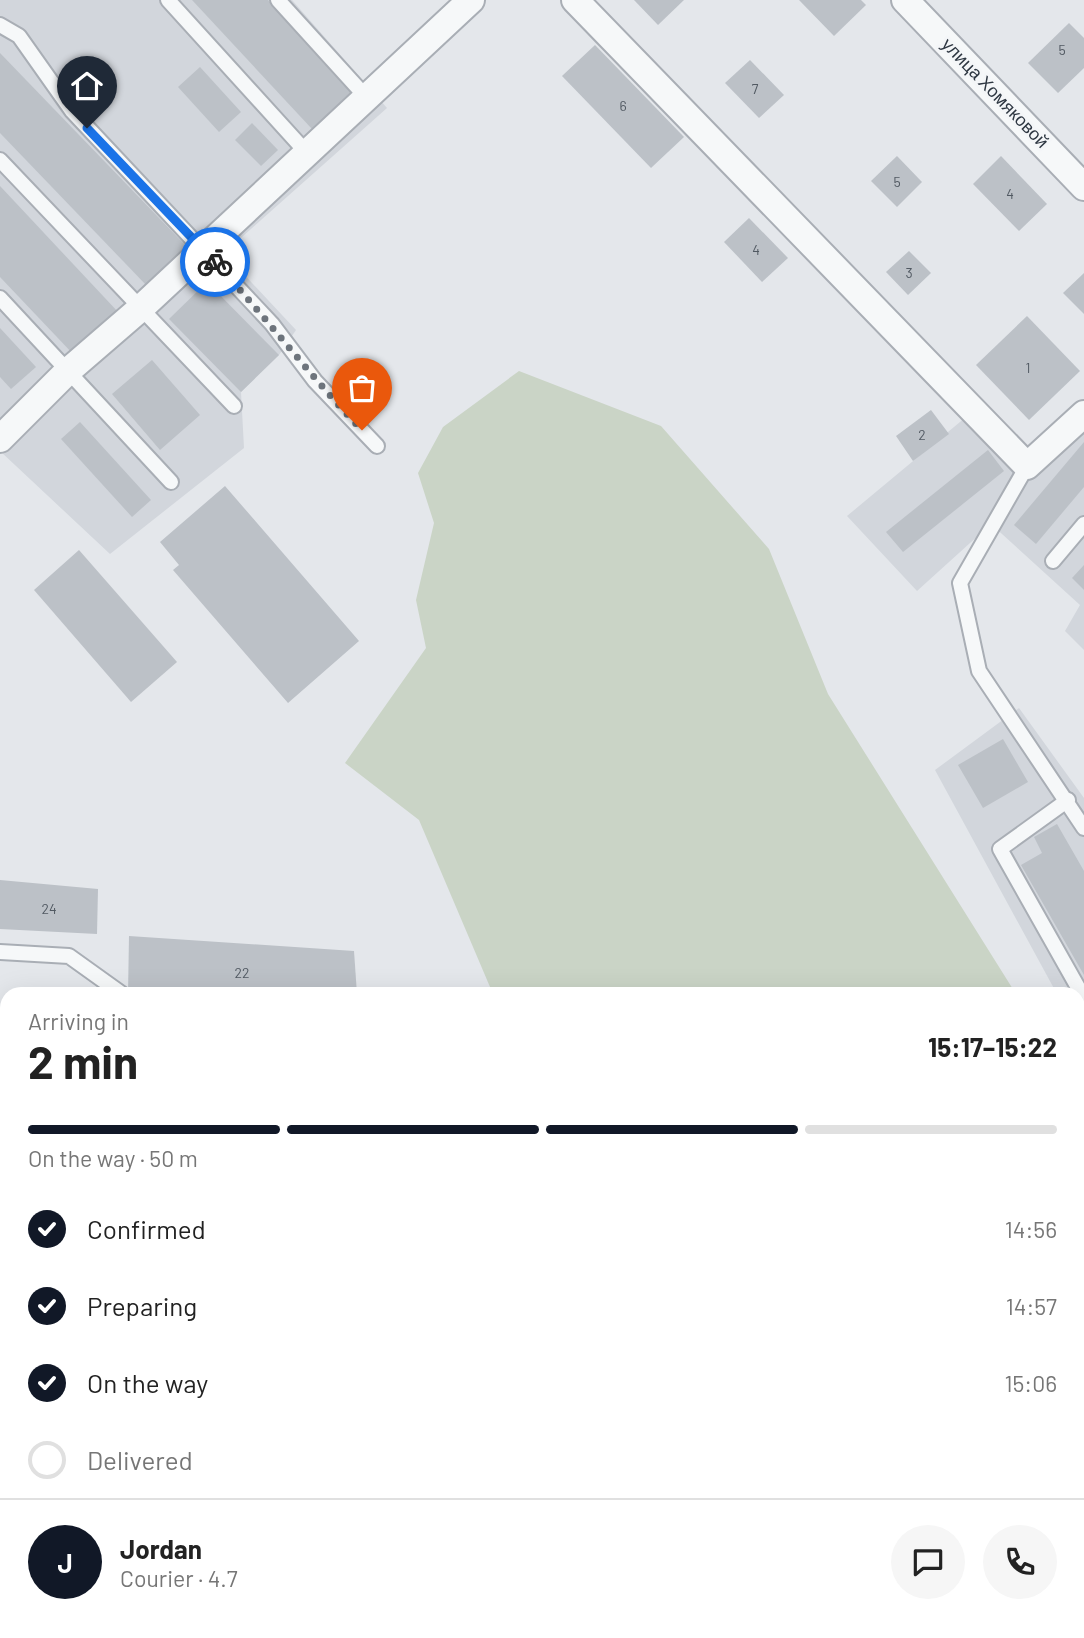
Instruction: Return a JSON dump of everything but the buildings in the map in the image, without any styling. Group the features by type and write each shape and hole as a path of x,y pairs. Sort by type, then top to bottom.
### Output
{"street":[{"path":"0,439 68,371 141,308 471,0"},
{"path":"575,0 1027,467 1084,414"},
{"name":"улица Хомяковой","path":"905,0 1084,187"}],"lane":[{"path":"168,0 307,153"},
{"path":"278,0 367,98"},
{"path":"0,25 19,36 72,111 272,324 315,381 377,446"},
{"path":"0,160 234,406"},
{"path":"0,298 171,482"},
{"path":"1027,467 960,583 979,671 1068,800 1084,828"},
{"path":"1053,561 1084,524"},
{"path":"1068,800 1000,849 1078,987"},
{"path":"0,952 69,956 112,987"}],"shaded area":[{"path":"0,0 292,0 387,108 224,253 296,330 279,355 241,392 244,448 110,554 0,451"},
{"path":"966,417 1028,481 1084,428 1084,650 1065,631 1080,605 991,524 917,591 847,516"},
{"path":"1019,708 1084,798 1084,987 1053,987 935,770"}],"green space":[{"path":"519,371 661,426 769,549 828,694 1012,987 490,987 419,820 345,763 426,648 416,600 434,523 418,473 443,427"}],"way so far":[{"path":"215,262 272,324 315,381 362,430"}],"route":[{"path":"87,128 215,262"}]}
